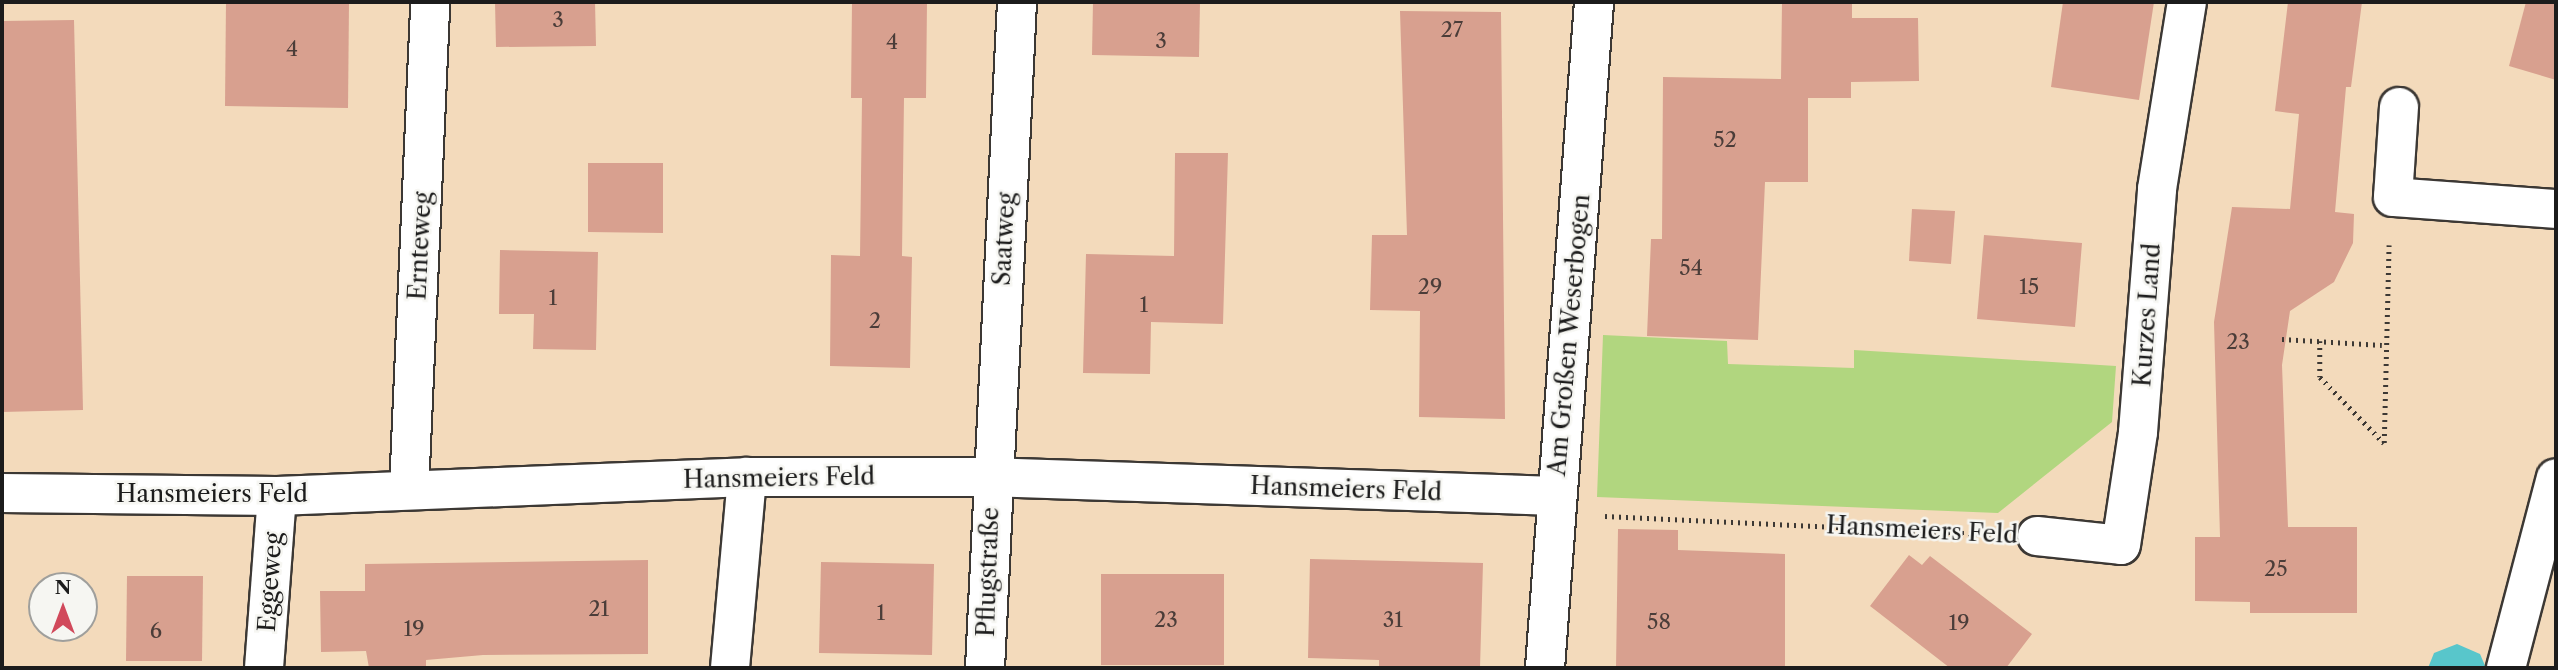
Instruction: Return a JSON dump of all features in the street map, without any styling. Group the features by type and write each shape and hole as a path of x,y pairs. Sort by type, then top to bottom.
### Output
{"street":[{"name":"Ernteweg","path":"409,490 430,2"},
{"name":"Saatweg","path":"990,477 1017,2"},
{"name":"Am Großen Weserbogen","path":"1545,668 1594,2"},
{"name":"Kurzes Land","path":"2037,536 2121,545 2138,432 2157,189 2187,2"},
{"path":"2399,107 2393,197 2556,209"},
{"name":"Hansmeiers Feld","path":"2,493 277,496 747,477 990,477 1556,505"},
{"path":"730,668 747,477"},
{"name":"Pflugstraße","path":"985,668 990,477"},
{"path":"2506,668 2556,478"},
{"name":"Eggeweg","path":"264,668 277,496"}],"path":[{"path":"2320,341 2320,377 2384,443 2382,345 2393,197"},
{"path":"2282,339 2382,345"},
{"name":"Hansmeiers Feld","path":"1556,505 2037,536"}],"green space":[{"path":"1603,335 1727,341 1728,364 1854,368 1854,350 2116,366 2112,422 1998,513 1597,497"}],"water":[{"path":"2457,644 2480,654 2486,668 2428,668 2434,653"}],"building":[{"path":"226,2 349,2 348,108 225,106"},
{"path":"495,2 595,2 596,46 496,47"},
{"path":"852,2 927,2 926,98 904,98 902,256 912,257 910,368 830,366 831,255 860,256 862,98 851,98"},
{"path":"1093,2 1200,2 1199,57 1092,55"},
{"path":"1782,2 1852,2 1852,18 1918,18 1919,81 1851,82 1851,98 1808,98 1808,182 1765,182 1758,340 1647,336 1651,239 1662,239 1663,77 1781,79"},
{"path":"2063,2 2154,2 2139,100 2051,87"},
{"path":"2288,2 2362,2 2351,87 2346,87 2335,212 2354,214 2353,243 2334,282 2290,311 2282,365 2288,527 2357,527 2357,613 2250,613 2250,602 2195,601 2195,537 2220,537 2214,322 2232,207 2290,209 2299,114 2275,111"},
{"path":"2526,2 2556,2 2556,80 2509,66"},
{"path":"1400,11 1501,12 1505,419 1419,417 1420,311 1370,310 1372,235 1407,235"},
{"path":"74,20 83,410 2,412 2,21"},
{"path":"1175,153 1228,153 1223,324 1151,322 1150,374 1083,373 1086,254 1174,256"},
{"path":"588,163 663,163 663,233 588,232"},
{"path":"1912,209 1955,211 1951,264 1909,261"},
{"path":"1984,235 2082,243 2075,327 1977,319"},
{"path":"500,250 598,252 596,350 533,349 534,314 499,314"},
{"path":"1618,529 1678,530 1678,550 1785,554 1785,668 1616,668"},
{"path":"1909,555 1922,565 1930,556 2032,634 2006,668 1950,668 1870,606"},
{"path":"1310,559 1483,563 1480,668 1379,668 1379,660 1308,658"},
{"path":"648,560 648,654 483,655 426,660 426,668 369,668 366,651 321,652 320,591 365,591 365,564"},
{"path":"821,562 934,564 932,655 819,653"},
{"path":"1101,574 1224,574 1224,665 1101,665"},
{"path":"127,576 203,576 202,661 126,661"}]}
